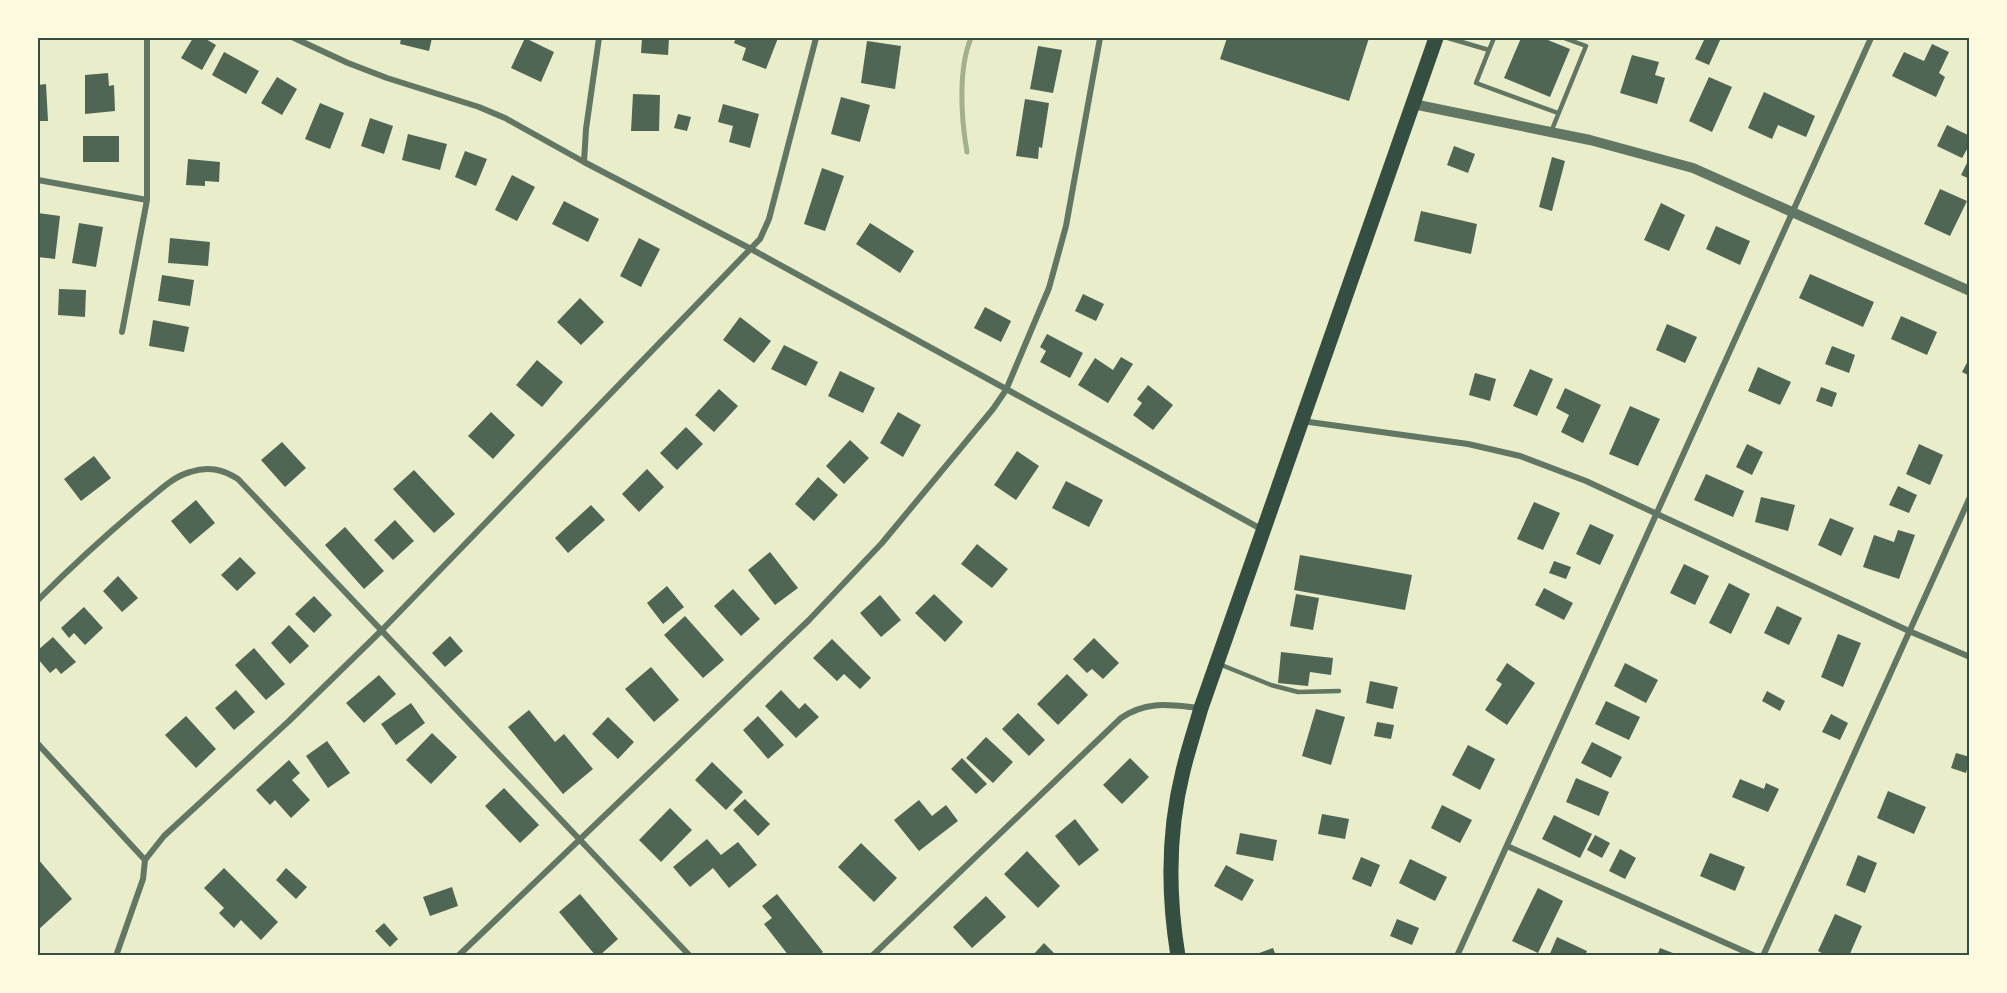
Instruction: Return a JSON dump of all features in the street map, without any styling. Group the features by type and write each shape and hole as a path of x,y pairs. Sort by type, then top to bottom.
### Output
{"main road":[{"path":"1178,956 1172,919 1171,855 1182,771 1201,708 1437,38"}],"street":[{"path":"122,332 147,200 147,38"},
{"path":"294,38 387,78 479,107 505,118 751,249 1264,530"},
{"path":"584,162 586,129 599,38"},
{"path":"116,956 143,879 145,860 164,836 289,721 381,631 760,239 769,219 816,38"},
{"path":"458,956 810,620 882,543 993,409 1006,390 1049,288 1066,226 1100,38"},
{"path":"1457,956 1871,38"},
{"path":"1413,104 1590,140 1693,168 1970,291"},
{"path":"38,180 147,200"},
{"path":"1302,421 1468,444 1501,451 1586,481 1908,631 1970,657"},
{"path":"38,600 99,540 171,482 188,472 206,468 224,470 238,479 690,956"},
{"path":"1763,956 1970,497"},
{"path":"873,956 1121,718 1132,710 1159,704 1201,708"},
{"path":"38,744 145,860"},
{"path":"1507,846 1755,956"}],"lane":[{"path":"1448,38 1489,50"},
{"path":"1494,38 1476,83 1558,113"},
{"path":"1551,132 1586,46 1564,38"},
{"path":"1217,663 1271,686 1298,692 1340,691"}],"building":[{"path":"193,38 204,38 216,45 202,70 181,58"},
{"path":"401,38 432,38 429,51 400,44"},
{"path":"525,38 554,52 541,82 511,68"},
{"path":"642,38 669,38 668,55 641,53"},
{"path":"736,38 778,38 766,69 742,60 746,48 734,43"},
{"path":"1227,38 1369,38 1349,101 1220,59"},
{"path":"1521,38 1543,38 1570,49 1550,97 1504,78"},
{"path":"1705,38 1721,38 1709,65 1695,59"},
{"path":"867,41 901,46 895,89 861,83"},
{"path":"1932,44 1949,52 1939,73 1945,77 1936,97 1892,76 1904,52 1924,61"},
{"path":"1038,46 1062,50 1053,93 1030,89"},
{"path":"224,52 259,71 246,94 212,75"},
{"path":"1632,55 1659,62 1655,75 1665,78 1657,104 1620,93"},
{"path":"108,73 109,86 114,85 115,111 85,114 85,75"},
{"path":"277,77 297,89 282,115 261,103"},
{"path":"1709,77 1732,87 1712,132 1689,121"},
{"path":"46,84 48,121 38,121 38,85"},
{"path":"1764,92 1815,116 1806,137 1778,125 1772,139 1748,128"},
{"path":"633,94 660,95 659,131 631,131"},
{"path":"841,97 870,105 860,142 831,134"},
{"path":"1025,99 1049,103 1042,148 1039,147 1038,159 1016,156"},
{"path":"320,103 344,113 330,149 305,139"},
{"path":"723,104 759,114 750,148 729,142 733,126 718,122"},
{"path":"678,114 691,117 687,131 674,128"},
{"path":"370,118 393,126 384,154 361,146"},
{"path":"1947,125 1970,136 1970,144 1962,158 1937,146"},
{"path":"408,134 447,144 440,170 402,160"},
{"path":"83,136 119,136 119,162 83,162"},
{"path":"1454,146 1475,154 1468,173 1447,165"},
{"path":"465,151 487,159 476,186 455,177"},
{"path":"1552,157 1565,161 1552,211 1539,207"},
{"path":"1970,157 1970,179 1961,175"},
{"path":"188,159 220,162 219,182 205,181 205,186 186,185"},
{"path":"822,168 844,176 825,231 804,224"},
{"path":"512,175 535,187 517,221 495,210"},
{"path":"1940,189 1967,201 1950,236 1924,224"},
{"path":"564,201 599,219 588,242 552,224"},
{"path":"1661,203 1685,215 1669,251 1644,240"},
{"path":"1421,211 1477,224 1471,254 1414,241"},
{"path":"38,213 60,216 55,259 38,257"},
{"path":"79,223 103,227 96,267 72,263"},
{"path":"870,223 914,251 900,273 856,244"},
{"path":"1716,226 1750,241 1740,265 1706,249"},
{"path":"170,238 210,242 208,266 168,263"},
{"path":"639,238 660,249 641,287 620,276"},
{"path":"1810,274 1874,302 1863,327 1799,298"},
{"path":"162,275 194,280 190,306 158,301"},
{"path":"59,289 86,290 85,317 58,315"},
{"path":"1083,294 1104,304 1096,321 1075,311"},
{"path":"580,298 604,322 581,345 557,322"},
{"path":"985,307 1011,321 1001,342 974,328"},
{"path":"1901,316 1937,332 1927,355 1891,339"},
{"path":"740,317 771,341 754,363 723,340"},
{"path":"153,320 189,327 184,352 149,346"},
{"path":"1667,324 1697,337 1685,363 1656,350"},
{"path":"1047,334 1083,353 1070,378 1040,362 1046,351 1040,347"},
{"path":"784,345 818,362 806,386 771,369"},
{"path":"1832,346 1855,355 1849,373 1825,364"},
{"path":"1121,357 1133,364 1108,403 1078,385 1095,358 1113,370"},
{"path":"1970,357 1970,376 1962,372"},
{"path":"537,360 563,382 542,407 516,385"},
{"path":"1758,367 1791,382 1780,405 1748,391"},
{"path":"1530,369 1553,379 1537,416 1513,406"},
{"path":"840,371 875,388 863,413 828,396"},
{"path":"1475,373 1496,379 1490,401 1469,395"},
{"path":"1148,385 1173,405 1153,430 1133,415 1142,403 1137,399"},
{"path":"1821,387 1837,393 1832,407 1816,401"},
{"path":"1565,388 1601,405 1583,443 1561,432 1569,415 1556,408"},
{"path":"719,389 738,406 714,432 695,415"},
{"path":"1630,406 1660,419 1638,466 1609,454"},
{"path":"491,412 515,435 493,459 468,436"},
{"path":"898,412 921,425 903,457 880,443"},
{"path":"686,427 703,444 677,470 660,453"},
{"path":"850,440 869,458 844,484 826,466"},
{"path":"282,442 306,468 285,487 261,460"},
{"path":"1747,444 1763,452 1752,475 1736,467"},
{"path":"1919,444 1943,455 1930,485 1906,474"},
{"path":"1017,451 1039,466 1016,500 994,485"},
{"path":"94,456 111,478 81,501 64,479"},
{"path":"647,469 664,487 639,512 622,494"},
{"path":"414,470 455,514 434,533 393,489"},
{"path":"1706,474 1744,491 1733,517 1694,500"},
{"path":"818,477 838,495 814,521 795,504"},
{"path":"1066,481 1103,500 1089,527 1052,508"},
{"path":"1898,486 1917,495 1909,513 1889,505"},
{"path":"1761,497 1795,505 1788,531 1755,522"},
{"path":"196,500 215,523 190,544 171,521"},
{"path":"1534,502 1560,513 1543,550 1517,539"},
{"path":"591,505 605,520 568,553 555,538"},
{"path":"1830,518 1854,528 1841,556 1818,545"},
{"path":"395,520 414,541 393,560 374,540"},
{"path":"1590,524 1614,535 1600,565 1576,554"},
{"path":"345,527 384,571 364,589 325,545"},
{"path":"1898,530 1915,535 1899,579 1863,567 1874,535 1894,542"},
{"path":"977,544 1008,569 992,588 961,564"},
{"path":"770,552 798,588 775,605 748,570"},
{"path":"1300,555 1412,575 1405,610 1294,590"},
{"path":"240,557 256,573 237,591 221,575"},
{"path":"1554,561 1571,567 1566,579 1549,573"},
{"path":"1684,564 1709,576 1695,605 1670,593"},
{"path":"118,576 138,598 122,612 103,591"},
{"path":"1729,583 1750,594 1731,634 1709,623"},
{"path":"667,586 684,607 663,624 647,603"},
{"path":"1544,588 1573,603 1564,620 1535,605"},
{"path":"733,589 760,619 741,636 714,606"},
{"path":"934,594 963,622 945,642 915,613"},
{"path":"1296,594 1319,598 1313,630 1290,626"},
{"path":"880,595 901,620 881,637 860,613"},
{"path":"314,596 332,615 314,633 295,614"},
{"path":"1777,606 1802,618 1789,645 1764,633"},
{"path":"84,607 103,628 85,645 74,633 69,638 61,628"},
{"path":"685,616 724,660 703,678 664,635"},
{"path":"289,625 309,646 290,664 271,643"},
{"path":"1838,634 1861,643 1843,687 1821,677"},
{"path":"450,636 463,651 445,667 432,653"},
{"path":"53,637 76,662 61,674 56,668 50,673 38,659 38,650"},
{"path":"1094,638 1119,663 1103,679 1092,669 1087,673 1073,659"},
{"path":"832,639 871,678 860,689 844,674 837,681 813,658"},
{"path":"254,648 285,684 266,700 235,665"},
{"path":"1281,652 1333,658 1331,675 1310,672 1308,686 1278,683"},
{"path":"1507,663 1535,683 1507,725 1485,710 1502,684 1496,680"},
{"path":"1625,663 1658,680 1646,703 1614,686"},
{"path":"651,667 679,700 654,722 625,689"},
{"path":"1067,674 1088,695 1058,725 1037,704"},
{"path":"379,675 396,694 364,723 346,703"},
{"path":"1370,681 1398,687 1393,709 1366,703"},
{"path":"236,690 255,712 234,730 215,708"},
{"path":"781,690 799,709 805,703 819,717 796,738 765,706"},
{"path":"1767,691 1785,701 1780,711 1762,701"},
{"path":"1606,701 1640,717 1629,740 1595,724"},
{"path":"411,703 425,723 396,745 381,724"},
{"path":"1316,709 1345,717 1331,765 1302,756"},
{"path":"529,710 555,742 564,734 593,769 563,794 508,727"},
{"path":"1018,713 1045,740 1029,756 1002,729"},
{"path":"1831,714 1848,723 1840,740 1822,732"},
{"path":"186,716 216,749 196,768 165,735"},
{"path":"758,716 784,745 768,759 743,730"},
{"path":"608,717 634,742 618,759 592,734"},
{"path":"1377,722 1394,725 1391,739 1374,736"},
{"path":"432,733 457,757 431,784 406,760"},
{"path":"986,737 1013,762 993,783 966,758"},
{"path":"327,741 350,773 328,788 306,756"},
{"path":"1592,742 1622,757 1611,778 1581,763"},
{"path":"1468,745 1495,759 1480,790 1452,775"},
{"path":"1956,753 1970,757 1966,773 1951,768"},
{"path":"962,758 987,784 976,794 951,769"},
{"path":"1130,758 1149,777 1122,804 1103,785"},
{"path":"289,760 300,773 292,780 310,800 291,818 275,800 270,805 256,790"},
{"path":"712,762 743,792 726,810 695,780"},
{"path":"1576,778 1609,792 1599,816 1566,802"},
{"path":"1740,779 1764,789 1766,783 1779,789 1768,812 1732,797"},
{"path":"504,788 539,825 520,843 485,806"},
{"path":"1888,791 1926,807 1914,834 1877,818"},
{"path":"745,799 770,824 758,836 733,810"},
{"path":"919,800 932,816 946,805 958,821 919,851 894,820"},
{"path":"1442,805 1472,820 1460,843 1431,828"},
{"path":"670,808 692,830 661,862 639,840"},
{"path":"1322,814 1349,819 1345,839 1318,834"},
{"path":"1554,815 1592,834 1580,858 1542,839"},
{"path":"1075,819 1099,850 1079,866 1055,836"},
{"path":"1240,833 1277,840 1273,861 1236,854"},
{"path":"1595,835 1610,843 1602,858 1587,850"},
{"path":"707,839 721,855 738,842 757,865 729,888 713,868 690,887 673,867"},
{"path":"861,843 897,878 874,902 838,867"},
{"path":"1620,849 1636,858 1625,879 1609,871"},
{"path":"1027,851 1060,886 1038,908 1004,874"},
{"path":"1710,853 1745,867 1735,891 1700,876"},
{"path":"1858,855 1877,863 1865,893 1846,885"},
{"path":"1361,857 1380,865 1371,887 1352,879"},
{"path":"38,859 72,899 38,930"},
{"path":"1410,859 1447,877 1435,901 1399,883"},
{"path":"1226,865 1254,880 1242,901 1214,886"},
{"path":"224,868 278,922 261,940 241,920 234,928 219,913 224,908 204,888"},
{"path":"286,868 307,887 296,899 276,880"},
{"path":"452,887 458,906 430,916 423,897"},
{"path":"1538,888 1563,901 1538,953 1512,941"},
{"path":"580,894 618,939 599,956 596,956 559,912"},
{"path":"777,894 823,952 818,956 789,956 764,924 772,918 762,906"},
{"path":"986,896 1006,917 972,948 953,927"},
{"path":"1835,914 1862,926 1849,956 1827,956 1818,951"},
{"path":"1397,919 1419,928 1412,945 1390,936"},
{"path":"384,923 398,939 390,947 375,931"},
{"path":"1557,937 1587,951 1585,956 1549,956"},
{"path":"1044,943 1057,956 1032,956"},
{"path":"1273,948 1276,956 1254,956 1254,955"},
{"path":"1660,948 1678,955 1678,956 1657,956"}],"waterway":[{"path":"967,152 963,124 962,79 971,38"}]}
